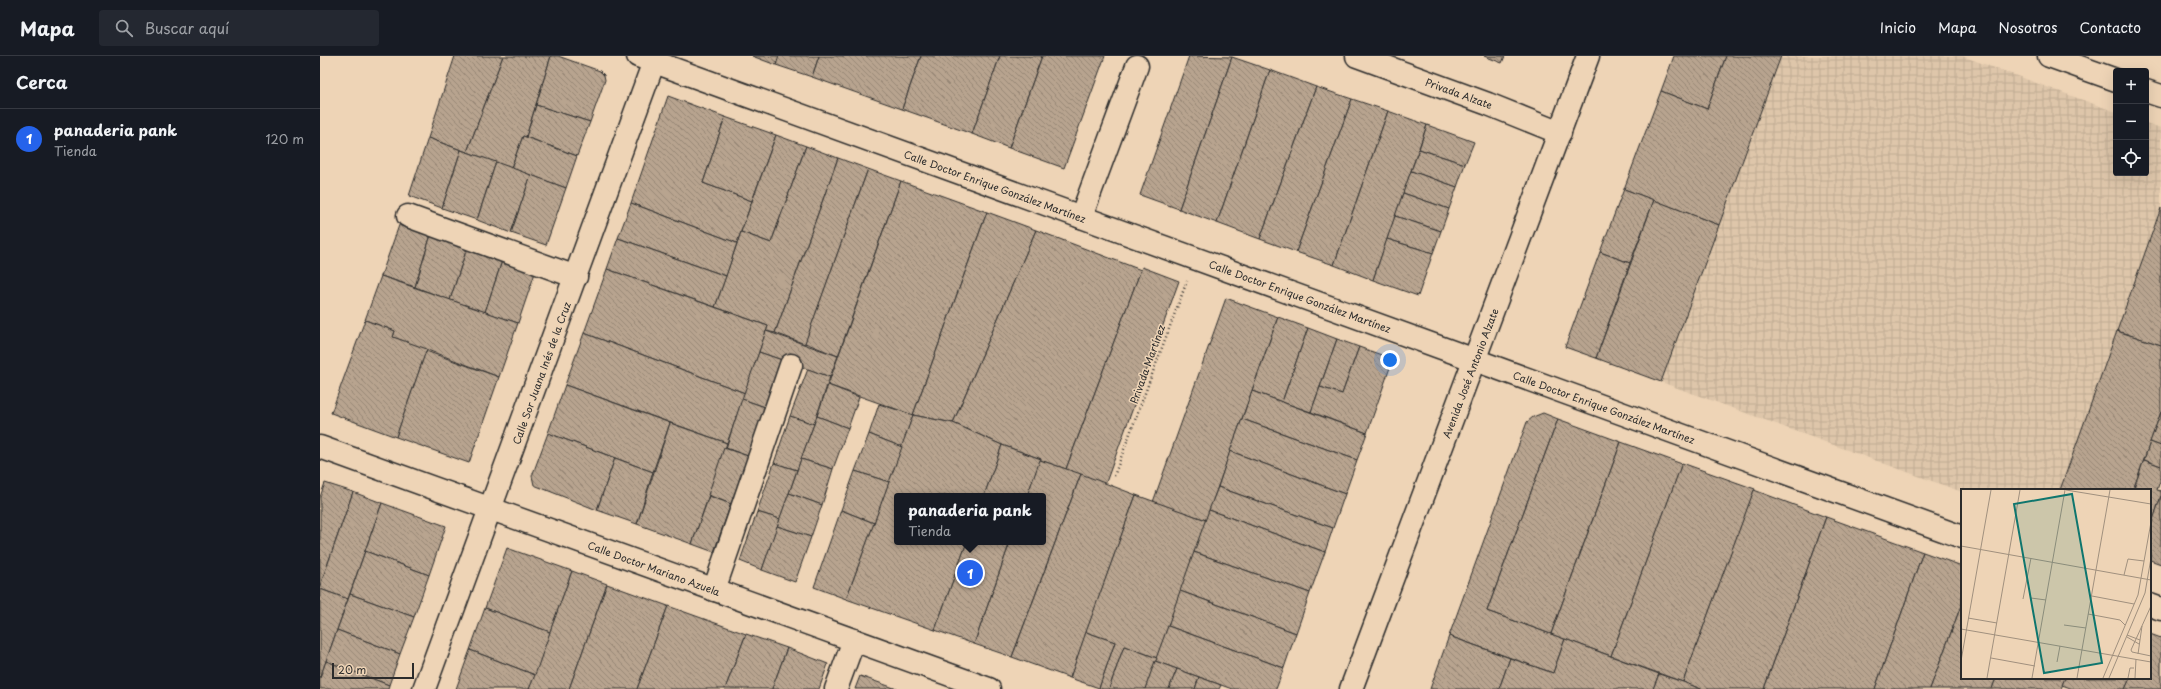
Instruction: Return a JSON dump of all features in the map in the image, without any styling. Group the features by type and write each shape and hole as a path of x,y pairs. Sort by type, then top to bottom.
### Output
{"street":[{"name":"Privada Alzate","path":"1357,56 1488,104 1560,133"},
{"name":"Avenida José Antonio Alzate","path":"1351,689 1588,56"},
{"path":"2049,56 2113,79"},
{"name":"Calle Doctor Enrique González Martínez","path":"649,58 1474,361 1961,537"},
{"name":"Calle Sor Juana Inés de la Cruz","path":"424,689 576,277 649,58"},
{"path":"1081,217 1137,66"},
{"path":"2149,92 2161,96"},
{"path":"408,216 576,277"},
{"path":"714,590 791,365"},
{"name":"Calle Doctor Mariano Azuela","path":"320,447 989,689"},
{"path":"2151,605 2161,608"},
{"path":"836,689 854,640"}],"path":[{"name":"Privada Martínez","path":"1114,476 1195,258"}],"shaded area":[{"path":"1781,56 1962,56 2113,111 2113,176 2149,176 2149,124 2161,128 2161,208 2060,489 1961,489 1961,492 1661,382"}],"building":[{"path":"455,56 503,56 467,152 428,138"},
{"path":"503,56 551,56 526,137 523,136 511,168 467,152"},
{"path":"551,56 558,56 600,71 604,75 605,80 590,122 536,105"},
{"path":"752,56 779,56 776,65"},
{"path":"779,56 819,56 812,77 776,65"},
{"path":"819,56 921,56 902,109 812,77"},
{"path":"921,56 1000,56 972,134 902,109"},
{"path":"1000,56 1042,56 1009,148 972,134"},
{"path":"1042,56 1105,56 1064,168 1009,148"},
{"path":"1189,56 1232,57 1179,209 1140,195"},
{"path":"1484,56 1505,56 1502,63"},
{"path":"1674,56 1726,56 1707,109 1661,91"},
{"path":"1726,56 1781,56 1719,225 1624,189 1661,91 1707,109"},
{"path":"1232,57 1270,70 1217,223 1179,209"},
{"path":"1270,70 1316,87 1260,239 1217,223"},
{"path":"1316,87 1352,99 1296,252 1260,239"},
{"path":"668,96 725,117 703,183 752,201 737,243 631,203"},
{"path":"1352,99 1388,111 1334,265 1296,252"},
{"path":"536,105 590,122 577,156 526,137"},
{"path":"1388,111 1427,125 1373,280 1334,265"},
{"path":"725,117 776,135 752,201 703,183"},
{"path":"1427,125 1474,142 1465,164 1419,149"},
{"path":"776,135 806,146 771,243 741,232"},
{"path":"523,136 577,156 566,188 511,168"},
{"path":"428,138 461,150 442,208 409,196"},
{"path":"806,146 838,158 775,333 766,331 768,326 715,307 741,232 771,243"},
{"path":"1419,149 1465,164 1457,187 1411,171"},
{"path":"461,150 496,162 477,220 442,208"},
{"path":"838,158 868,169 805,344 775,333"},
{"path":"496,162 531,175 511,233 477,220"},
{"path":"868,169 901,181 838,356 805,343"},
{"path":"1411,171 1457,187 1449,209 1403,193"},
{"path":"531,175 566,188 546,245 511,233"},
{"path":"901,181 987,212 913,415 828,385"},
{"path":"1624,189 1654,200 1630,263 1600,252"},
{"path":"1403,193 1449,209 1441,231 1395,216"},
{"path":"1654,200 1719,225 1661,382 1596,358"},
{"path":"631,203 737,243 726,276 618,238"},
{"path":"2161,208 2161,345 2117,331"},
{"path":"987,212 1036,230 953,423 913,415"},
{"path":"1395,216 1441,231 1433,253 1387,239"},
{"path":"402,217 433,228 415,287 381,276"},
{"path":"433,228 469,242 450,300 415,287"},
{"path":"1036,230 1141,270 1066,469 1002,445 953,423"},
{"path":"618,238 726,276 715,307 607,269"},
{"path":"1387,239 1433,253 1418,296 1373,280"},
{"path":"469,242 504,255 485,312 450,300"},
{"path":"1600,252 1630,263 1596,358 1565,347"},
{"path":"504,255 537,267 518,323 485,312"},
{"path":"1142,267 1179,281 1105,485 1066,469"},
{"path":"607,269 768,326 745,393 584,333"},
{"path":"381,276 518,323 499,377 393,337 395,331 365,320"},
{"path":"1226,298 1278,317 1206,520 1153,502"},
{"path":"1278,317 1308,328 1282,402 1252,391"},
{"path":"365,320 395,331 393,337 427,349 396,437 331,413"},
{"path":"1308,328 1337,339 1311,412 1282,402"},
{"path":"766,331 838,356 830,377 759,352"},
{"path":"2117,331 2161,345 2161,412 2133,489 2060,489"},
{"path":"584,333 745,393 727,443 565,385"},
{"path":"1337,339 1359,347 1342,394 1320,387"},
{"path":"1359,347 1393,359 1367,433 1311,412 1320,387 1342,394"},
{"path":"426,351 499,377 469,463 396,437"},
{"path":"759,352 782,360 765,407 742,399"},
{"path":"808,369 830,377 814,424 790,416"},
{"path":"565,385 670,423 653,472 548,433"},
{"path":"828,385 859,397 848,428 817,416"},
{"path":"1252,391 1367,433 1357,460 1242,419"},
{"path":"742,399 765,407 748,456 726,448"},
{"path":"879,404 913,415 902,447 869,434"},
{"path":"2161,412 2161,446 2150,442"},
{"path":"1543,413 1558,419 1487,611 1565,639 1553,673 1449,636 1527,422 1533,417"},
{"path":"913,415 953,423 1002,445 985,493 894,493 894,545 966,545 935,630 846,599"},
{"path":"790,416 814,424 797,470 774,463"},
{"path":"817,416 848,428 833,469 801,459"},
{"path":"1242,419 1357,460 1345,494 1230,451"},
{"path":"1558,419 1621,442 1551,634 1487,611"},
{"path":"670,423 727,443 692,544 637,524"},
{"path":"548,433 615,458 597,510 534,485 532,476"},
{"path":"869,434 902,447 889,482 855,471"},
{"path":"1621,442 1682,464 1611,656 1551,634"},
{"path":"2150,442 2161,446 2161,466 2144,460"},
{"path":"1002,445 1041,459 1028,493 985,493"},
{"path":"724,448 748,456 731,504 708,495"},
{"path":"1230,451 1345,494 1333,528 1218,487"},
{"path":"615,458 653,472 637,524 597,510"},
{"path":"801,459 833,469 822,505 789,493"},
{"path":"1040,460 1081,474 1012,657 974,644 1009,545 1046,545 1046,493 1028,493"},
{"path":"2144,460 2161,466 2161,478 2157,490 2161,491 2161,496 2151,526 2151,489 2133,489"},
{"path":"774,463 797,470 780,519 757,512"},
{"path":"1682,463 1755,489 1683,682 1611,656"},
{"path":"855,471 889,482 874,523 841,510"},
{"path":"1081,474 1136,495 1070,678 1012,657"},
{"path":"325,483 353,492 320,586 320,497"},
{"path":"1218,487 1333,528 1325,552 1209,510"},
{"path":"1754,490 1826,517 1764,689 1701,689 1683,682"},
{"path":"353,492 382,503 348,599 320,589 320,586"},
{"path":"789,493 822,505 811,537 777,526"},
{"path":"1136,495 1206,520 1157,658 1124,646 1109,689 1102,689 1099,688 1115,642 1086,632"},
{"path":"709,496 731,504 714,552 692,544"},
{"path":"2161,496 2161,564 2151,560 2151,526"},
{"path":"382,503 446,526 429,575 365,551"},
{"path":"841,510 874,523 846,599 814,587"},
{"path":"1209,510 1325,552 1310,593 1194,552"},
{"path":"757,512 780,519 762,570 740,561"},
{"path":"1826,517 1923,552 1875,689 1764,689"},
{"path":"777,526 811,537 795,582 762,570"},
{"path":"966,545 1009,545 974,644 935,630"},
{"path":"507,548 572,571 550,632 485,608"},
{"path":"365,551 429,575 414,617 350,594"},
{"path":"1194,552 1310,593 1296,633 1180,591"},
{"path":"1923,552 1961,566 1961,606 1930,689 1875,689"},
{"path":"572,571 607,584 569,689 529,689"},
{"path":"607,584 668,606 637,689 569,689"},
{"path":"320,589 348,599 320,678"},
{"path":"1180,591 1296,633 1284,668 1168,626"},
{"path":"350,594 414,617 400,654 337,630"},
{"path":"668,606 746,634 725,689 637,689"},
{"path":"1961,606 1961,679 1996,679 1992,689 1930,689"},
{"path":"485,608 550,632 535,675 470,650"},
{"path":"1168,626 1284,668 1276,689 1232,689 1155,661"},
{"path":"337,630 400,654 389,685 326,661"},
{"path":"1086,632 1115,642 1099,688 1070,678"},
{"path":"746,634 787,648 772,689 725,689"},
{"path":"2151,634 2161,638 2161,689 2125,689 2130,679 2151,679"},
{"path":"1449,636 1510,658 1499,689 1430,689"},
{"path":"1565,639 1659,674 1653,689 1499,689 1510,658 1553,673"},
{"path":"1124,646 1157,658 1145,689 1109,689"},
{"path":"787,648 828,664 819,689 772,689"},
{"path":"470,650 535,675 529,689 456,689"},
{"path":"326,661 389,685 388,689 320,689 320,678"},
{"path":"1155,661 1177,669 1169,689 1145,689"},
{"path":"1177,669 1199,677 1195,689 1169,689"},
{"path":"1659,674 1683,682 1701,689 1653,689"},
{"path":"860,676 897,689 855,689"},
{"path":"1199,677 1221,685 1219,689 1195,689"},
{"path":"1996,679 2065,679 2061,689 1992,689"},
{"path":"2065,679 2130,679 2125,689 2073,689 2062,685"}],"place":[{"name":"panaderia pank","path":"970,573"}]}
